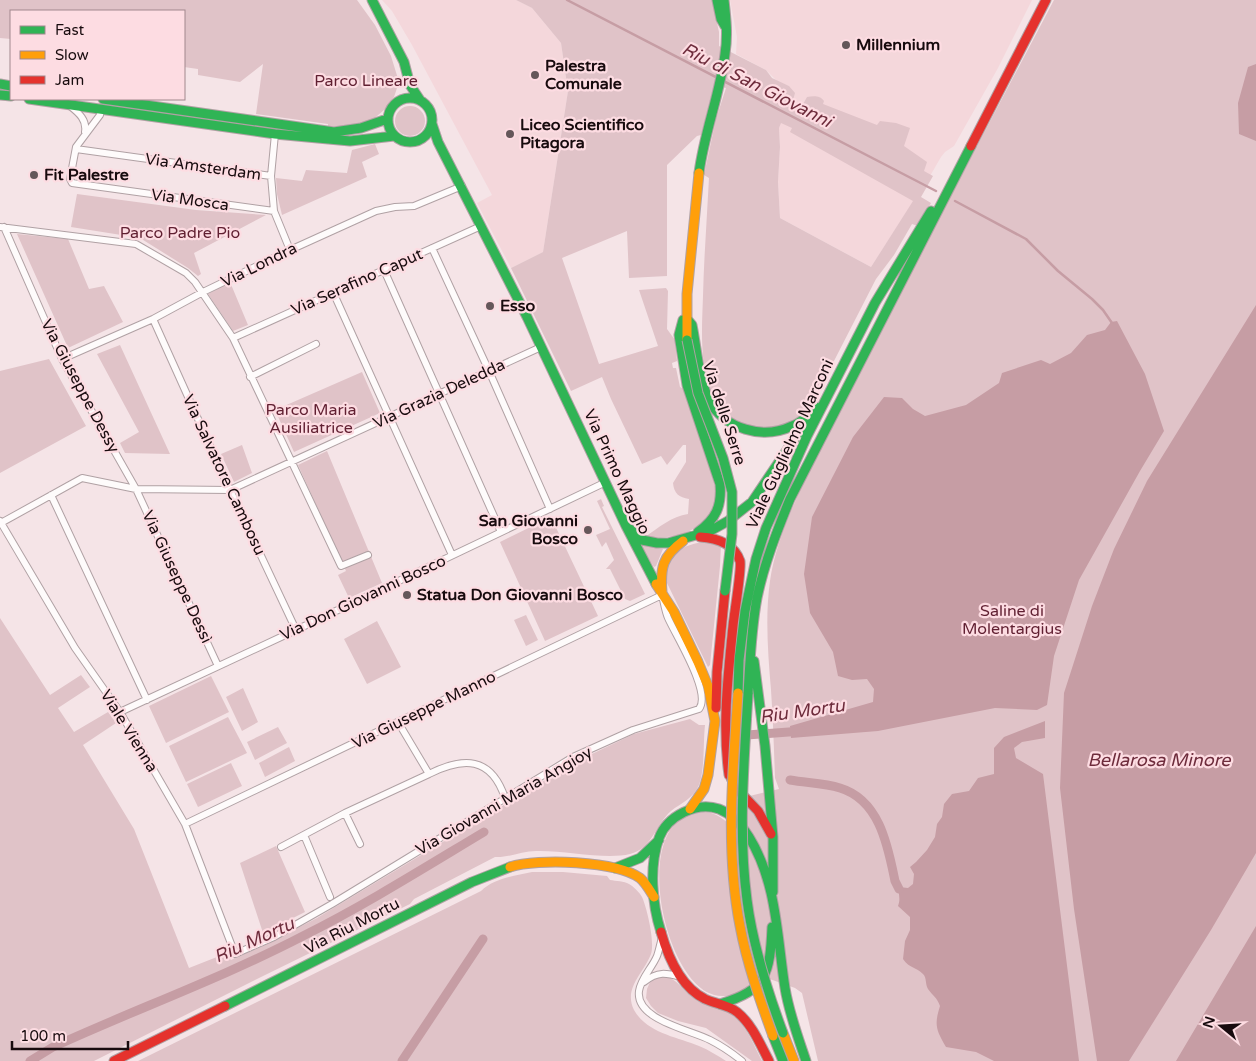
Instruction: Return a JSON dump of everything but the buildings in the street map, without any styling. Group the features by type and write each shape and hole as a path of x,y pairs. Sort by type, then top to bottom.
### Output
{"main road":[{"path":"365,0 384,25"},
{"path":"372,0 398,49 410,85 420,100 430,110 432,124 429,131 419,140"},
{"name":"Via delle Serre","path":"717,0 721,19 726,27"},
{"name":"Via delle Serre","path":"715,724 717,672 732,535 732,494 719,444 696,390 687,340 686,315 698,180 705,137 719,88 728,43 727,16 724,0"},
{"name":"Viale Guglielmo Marconi","path":"794,1061 758,960 748,912 742,848 748,694 755,613 759,593 773,543 790,500 1046,0"},
{"path":"407,72 404,90 387,119 389,128 394,136 405,142 419,140 433,144 444,152"},
{"path":"398,101 406,98 420,100"},
{"path":"36,100 275,134 350,141 394,136"},
{"path":"110,100 334,132 349,132 370,127 387,119"},
{"name":"Via Primo Maggio","path":"432,124 626,526 662,595 674,612 708,686 715,724 708,775 704,789 690,810"},
{"name":"Viale Guglielmo Marconi","path":"783,1061 749,968 737,910 732,866 732,807 739,660 745,611 756,559 766,528 807,436 875,302 966,154"},
{"path":"626,526 642,540 657,543 671,542 710,531 728,521 752,502 812,414 875,302"},
{"path":"686,315 692,325 704,384 710,400 719,413 730,422 747,431 770,432 790,428 812,414"},
{"path":"662,595 660,575 668,555 676,547 706,527 717,514 722,497 720,484 693,406 683,366 679,335 686,315"},
{"path":"689,538 715,538 728,544 737,552 741,563 731,634 725,729 729,776"},
{"path":"720,1004 746,996 759,986 768,966 770,952 773,907 773,836 765,746 752,648"},
{"path":"715,724 718,745 729,776 758,811 773,836"},
{"path":"769,1061 750,1027 738,1013 695,992 682,977 662,938 655,898 655,866 659,840 666,827 674,819 700,806 710,806 724,810 737,821 752,841 766,874 773,907 785,990 806,1061"},
{"name":"Via Riu Mortu","path":"615,868 644,858 659,840"},
{"name":"Via Riu Mortu","path":"114,1061 472,882 520,864 559,862 615,868 640,877 655,898"}],"street":[{"path":"66,104 82,116 86,125 84,133"},
{"name":"Via Mosca","path":"100,108 100,115 84,133 76,149 70,179 72,183 274,211"},
{"path":"275,134 271,176 274,211 290,250"},
{"name":"Via Amsterdam","path":"76,149 271,176"},
{"name":"Via Londra","path":"62,359 153,319 202,292 376,211 390,207 414,206 462,186"},
{"name":"Via Serafino Caput","path":"234,338 481,226"},
{"path":"2,227 136,244 186,273 199,286 234,338 250,376 341,566 368,555"},
{"name":"Via Giuseppe Dessy","path":"2,227 62,359 136,489"},
{"path":"432,248 550,509"},
{"path":"384,270 501,532"},
{"path":"333,292 452,555"},
{"name":"Via Salvatore Cambosu","path":"153,319 296,630"},
{"path":"250,376 316,344"},
{"name":"Via Grazia Deledda","path":"0,522 82,478 136,489 230,490 541,347"},
{"name":"Via Don Giovanni Bosco","path":"120,712 606,482"},
{"name":"Via Giuseppe Dessì","path":"136,489 218,666"},
{"path":"51,495 146,700"},
{"name":"Viale Vienna","path":"0,522 75,648 120,712 185,824 235,954"},
{"name":"Via Giuseppe Manno","path":"185,824 662,595"},
{"name":"Via Giovanni Maria Angioy","path":"235,954 274,937 332,904 573,757 633,730 693,712 701,707 703,700 699,682 667,616 662,595"},
{"path":"398,722 429,774"},
{"path":"281,847 345,813 454,763 473,763 492,773 505,798"},
{"path":"345,813 360,844"},
{"path":"304,835 330,897"},
{"path":"662,938 656,957 641,984 639,996 642,1004 653,1016 709,1039 727,1049 742,1061"},
{"path":"641,984 658,973 682,977"}],"shaded area":[{"name":"Liceo Scientifico Pitagora","path":"382,0 516,0 532,8 561,43 568,91 543,252 511,268 477,203 492,195 412,45 392,11"},
{"path":"730,0 1032,0 998,68 954,146 941,157 919,195 871,267 780,218 778,182 779,128 789,86 778,82 766,70 736,54 737,37"}],"green space":[{"name":"Parco Lineare","path":"0,0 357,0 375,25 391,56 399,82 394,97 384,110 370,122 347,127 328,126 328,124 256,114 263,64 240,82 198,75 198,69 185,67 185,10 10,10 10,39 0,38"},
{"path":"516,0 712,0 719,32 719,46 766,70 772,78 789,86 795,93 793,100 802,106 807,97 816,96 824,101 823,104 877,125 880,121 896,123 910,128 904,146 927,162 924,171 933,176 921,197 931,203 918,226 912,224 894,255 876,279 815,398 797,418 777,427 754,429 739,423 729,416 712,394 703,358 702,320 709,178 704,175 716,119 726,88 714,85 701,135 697,136 667,165 667,276 629,278 627,231 562,258 599,364 658,346 639,290 666,288 668,291 667,329 675,340 677,361 672,363 673,368 676,368 680,387 686,390 718,496 715,507 701,525 680,534 668,537 645,537 671,520 688,514 689,499 678,494 673,483 686,462 686,445 683,445 667,465 661,456 642,464 602,377 571,391 511,268 543,252 568,91 561,43 532,8","holes":["781,123 792,128 790,132 913,201 871,267 780,218 778,182 779,128"]},
{"name":"Saline di Molentargius","path":"1054,0 1256,0 1256,1061 818,1061 802,993 795,988 756,974 751,983 741,992 720,996 709,993 693,980 679,959 668,932 661,903 659,873 663,847 673,826 690,814 697,812 710,813 721,817 736,831 737,799 779,789 775,778 767,622 772,568 784,529 805,480 915,264"},
{"path":"410,106 421,110 425,121 421,132 410,136 399,132 395,121 399,110"},
{"path":"375,144 379,154 362,162 367,177 282,215 277,194 276,178 302,181 306,170 347,173 352,150"},
{"name":"Parco Padre Pio","path":"77,194 196,210 266,215 194,253 201,274 198,276 140,238 71,227"},
{"path":"17,234 68,239 89,289 104,286 123,322 68,348"},
{"path":"230,282 248,325 233,331 208,294"},
{"path":"120,345 170,454 125,453 120,443 139,432 97,354"},
{"path":"49,359 86,426 0,473 0,371"},
{"name":"Parco Maria Ausiliatrice","path":"362,372 380,413 294,452 275,410"},
{"path":"242,445 252,473 234,482 221,454"},
{"path":"327,451 382,583 349,598 338,575 346,571 298,465"},
{"path":"601,499 604,506 602,507 645,594 630,601 625,599 610,569 606,569 614,560 606,542 602,547 596,535 610,529 597,501"},
{"path":"551,517 598,616 545,641 500,542"},
{"path":"710,541 721,544 710,665 708,667 667,583 666,573 671,557 676,552 700,542"},
{"path":"643,545 663,549 656,566 654,567 642,549"},
{"path":"526,615 538,640 526,646 514,620"},
{"path":"0,618 50,695 81,675 90,687 58,708 74,732 108,712 116,723 83,745 134,829 189,968 227,953 231,960 317,918 575,762 634,734 690,719 699,725 705,725 701,779 697,790 666,816 649,842 644,847 630,854 609,856 536,851 495,857 414,899 410,904 94,1061 0,1061"},
{"path":"377,621 401,667 367,684 344,639"},
{"path":"211,676 229,712 166,743 149,706"},
{"path":"243,688 258,722 242,731 226,697"},
{"path":"228,717 247,753 186,782 169,746"},
{"path":"278,727 287,743 255,760 247,742"},
{"path":"289,747 295,761 265,777 259,763"},
{"path":"231,763 242,786 198,807 187,784"},
{"path":"276,846 305,912 263,933 240,863"},
{"path":"532,872 563,872 607,876 610,880 631,885 642,897 646,909 650,925 652,949 648,961 633,988 631,1002 634,1010 640,1018 654,1029 703,1048 726,1061 138,1061 481,891 492,883"},
{"path":"666,976 674,980 694,998 733,1015 748,1033 762,1061 752,1061 706,1028 678,1021 658,1013 646,998 647,989 650,982 654,979"}],"water":[{"path":"1256,64 1256,141 1239,134 1238,103 1248,67"},
{"name":"Bellarosa Minore","path":"1256,305 1256,853 1211,930 1129,1061 1097,1061 1074,909 1060,788 1064,693 1092,606 1114,549 1147,481"},
{"path":"1117,321 1145,374 1164,431 1079,580 1054,656 1047,705 1037,710 995,708 878,731 791,738 790,726 873,702 874,689 867,679 852,680 838,676 833,652 810,613 804,574 812,517 853,437 884,397 902,398 913,409 925,416 966,405 999,383 1002,373 1041,360 1050,364 1071,353 1087,335 1105,330 1111,322"},
{"path":"1045,721 1045,738 1022,742 1014,748 1016,758 1043,774 1079,1061 994,1061 976,1052 946,1047 937,1027 939,1003 928,989 923,974 903,959 905,941 910,930 910,917 898,906 899,887 908,888 913,884 914,874 910,867 927,850 935,837 944,804 952,794 969,791 978,778 994,774 994,748 1004,737"},
{"path":"1256,926 1256,1061 1176,1061"}],"waterway":[{"name":"Riu di San Giovanni","path":"567,0 936,191"},
{"name":"Riu di San Giovanni","path":"955,201 1026,239 1058,271 1092,299 1112,323"},
{"name":"Riu Mortu","path":"733,736 802,731"},
{"path":"790,780 840,788 854,794 864,803 880,826 895,881 899,889"},
{"name":"Riu Mortu","path":"30,1061 53,1047 210,980 303,936 372,899 484,832"},
{"path":"402,1061 483,939"}],"traffic: fast":[{"path":"372,0 404,62 410,85 420,100"},
{"path":"717,0 721,19 725,26"},
{"path":"699,173 704,143 723,69 727,33 724,0"},
{"path":"0,84 10,86"},
{"path":"0,95 10,96"},
{"path":"406,98 414,98 426,104 432,120 426,136 414,142 406,142 394,136 388,124 388,116 394,104 406,98"},
{"path":"36,100 275,134 350,141 394,136"},
{"path":"110,100 334,132 361,128 387,119"},
{"path":"432,124 438,142 527,317 626,526 656,584"},
{"path":"748,694 752,634 757,598 767,560 790,499 971,146"},
{"path":"738,693 739,660 745,611 756,559 766,528 807,436 875,303 931,211"},
{"path":"687,319 692,325 705,391 716,410 724,418 734,425 745,429 769,432 794,425 808,416"},
{"path":"683,320 679,335 687,385 720,484 719,505 713,517 698,532"},
{"path":"687,340 698,393 723,458 732,492 732,534 725,591"},
{"path":"630,529 642,540 668,543 710,531 728,521 752,502 816,407"},
{"path":"754,661 765,746 773,837 773,892"},
{"path":"748,694 742,823 744,874 757,951 783,1033"},
{"path":"661,932 655,909 653,873 656,849 663,830 676,817 692,809 710,807 724,811 736,821 749,837 765,872 771,891 785,988 794,1025 806,1061"},
{"path":"615,868 640,858 659,840"},
{"path":"225,1006 472,882 510,867"},
{"path":"720,1004 748,993 763,978 770,956 772,927"},
{"path":"773,1036 783,1061"}],"traffic: slow":[{"path":"687,340 687,294 699,173"},
{"path":"662,592 662,569 664,563 676,546 683,541"},
{"path":"656,584 674,612 698,662 708,686 715,721 708,775 704,789 690,809"},
{"path":"738,693 731,839 735,897 746,954 773,1036"},
{"path":"510,867 523,864 557,862 614,868 629,872 640,878 654,897"},
{"path":"783,1033 794,1061"}],"traffic: jam":[{"path":"971,146 1046,0"},
{"path":"700,537 724,543 734,550 740,561 726,700 726,738 729,775"},
{"path":"716,708 717,672 725,591"},
{"path":"731,778 737,789 758,811 771,834"},
{"path":"661,932 667,951 682,979 705,999 737,1012 747,1022 769,1061"},
{"path":"114,1061 225,1006"}],"place":[{"name":"Millennium","path":"846,45"},
{"name":"Palestra Comunale","path":"535,75"},
{"name":"Liceo Scientifico Pitagora","path":"510,134"},
{"name":"Fit Palestre","path":"34,175"},
{"name":"Esso","path":"490,306"},
{"name":"San Giovanni Bosco","path":"588,530"},
{"name":"Statua Don Giovanni Bosco","path":"407,595"}]}
